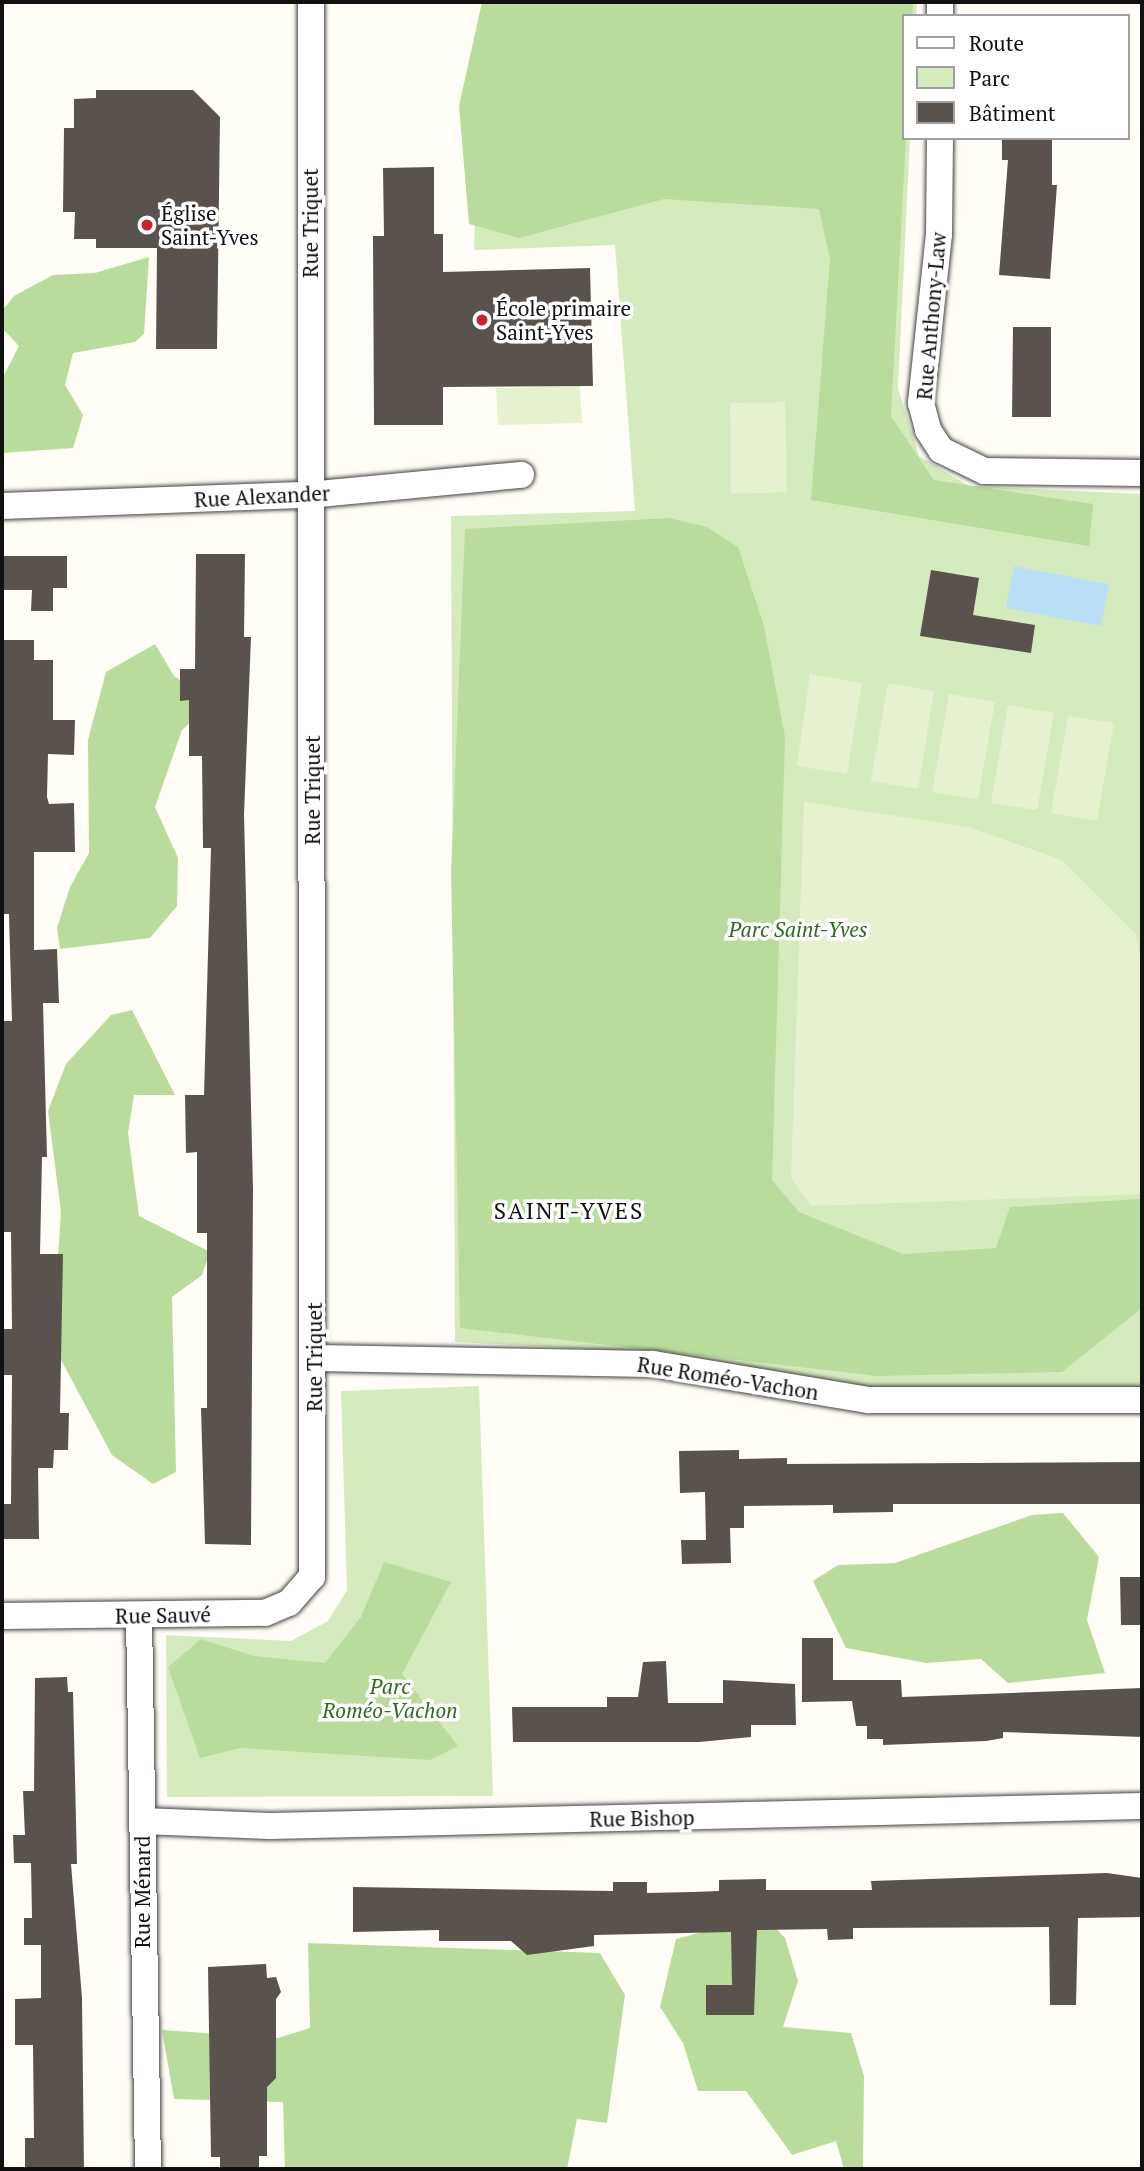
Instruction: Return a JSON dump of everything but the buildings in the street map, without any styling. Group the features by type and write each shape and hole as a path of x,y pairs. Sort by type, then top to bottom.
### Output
{"street":[{"name":"Rue Triquet","path":"311,2 308,495 314,1357 312,1577"},
{"name":"Rue Anthony-Law","path":"940,140 939,234 921,403 928,430 941,450 984,471 1142,474"},
{"name":"Rue Alexander","path":"2,506 308,495 521,475"},
{"name":"Rue Roméo-Vachon","path":"314,1357 653,1364 868,1400 1142,1400"},
{"name":"Rue Sauvé","path":"2,1616 265,1613 289,1603 312,1577"},
{"name":"Rue Ménard","path":"139,1615 148,2169"},
{"name":"Rue Bishop","path":"142,1821 284,1826 1142,1805"}],"green space":[{"name":"Parc Saint-Yves","path":"482,2 917,2 916,14 902,14 902,140 910,140 898,388 919,456 969,486 1142,494 1142,1395 902,1398 653,1352 455,1342 451,516 635,511 615,245 474,250"},
{"path":"482,2 913,2 912,14 902,14 902,140 906,140 891,416 934,480 1093,504 1089,546 811,500 830,259 819,209 664,199 519,238 469,224 459,106"},
{"path":"149,257 144,334 135,342 73,353 65,385 83,415 73,448 2,453 2,379 19,346 2,328 2,311 14,296 53,275 95,273"},
{"path":"580,386 582,423 498,425 496,388"},
{"path":"785,402 787,492 731,494 730,403"},
{"path":"669,518 707,527 738,547 764,626 785,737 772,1180 799,1212 903,1254 996,1248 1010,1207 1140,1199 1142,1308 1062,1372 877,1376 460,1328 451,872 465,529"},
{"path":"155,644 174,676 202,696 197,717 182,730 155,807 178,858 177,906 150,938 60,949 57,928 70,887 89,853 88,740 106,672"},
{"path":"810,674 862,683 847,774 797,766"},
{"path":"888,683 934,691 918,789 871,781"},
{"path":"949,694 995,702 978,799 932,792"},
{"path":"1008,705 1054,713 1037,810 991,803"},
{"path":"1068,716 1114,723 1097,821 1051,813"},
{"path":"804,802 968,827 1062,860 1136,934 1142,965 1142,1194 812,1206 791,1178"},
{"path":"132,1010 175,1095 134,1095 128,1133 139,1216 210,1252 202,1275 172,1297 176,1472 153,1484 112,1455 52,1343 61,1212 48,1111 66,1064 111,1015"},
{"name":"Parc Roméo-Vachon","path":"479,1386 493,1796 167,1797 166,1635 291,1641 328,1621 347,1590 341,1391"},
{"path":"1063,1513 1099,1557 1087,1620 1105,1673 1008,1683 981,1659 926,1663 846,1648 813,1581 838,1565 895,1563 1032,1515"},
{"path":"384,1562 451,1582 402,1674 458,1746 430,1760 240,1748 200,1758 168,1667 201,1639 254,1656 325,1663 361,1617"},
{"path":"764,1916 785,1938 798,1981 783,2027 851,2033 864,2076 863,2169 844,2169 836,2141 792,2155 746,2091 698,2091 683,2043 660,2007 676,1939"},
{"path":"308,1943 600,1953 625,1995 607,2123 577,2119 567,2169 285,2169 283,2102 174,2099 162,2030 278,2038 310,2028"}],"water":[{"path":"1014,566 1109,584 1101,626 1006,608"}],"place":[{"name":"Église Saint-Yves","path":"147,225"},
{"name":"École primaire Saint-Yves","path":"482,320"}],"district":[{"name":"SAINT-YVES","path":"569,1211"}]}
